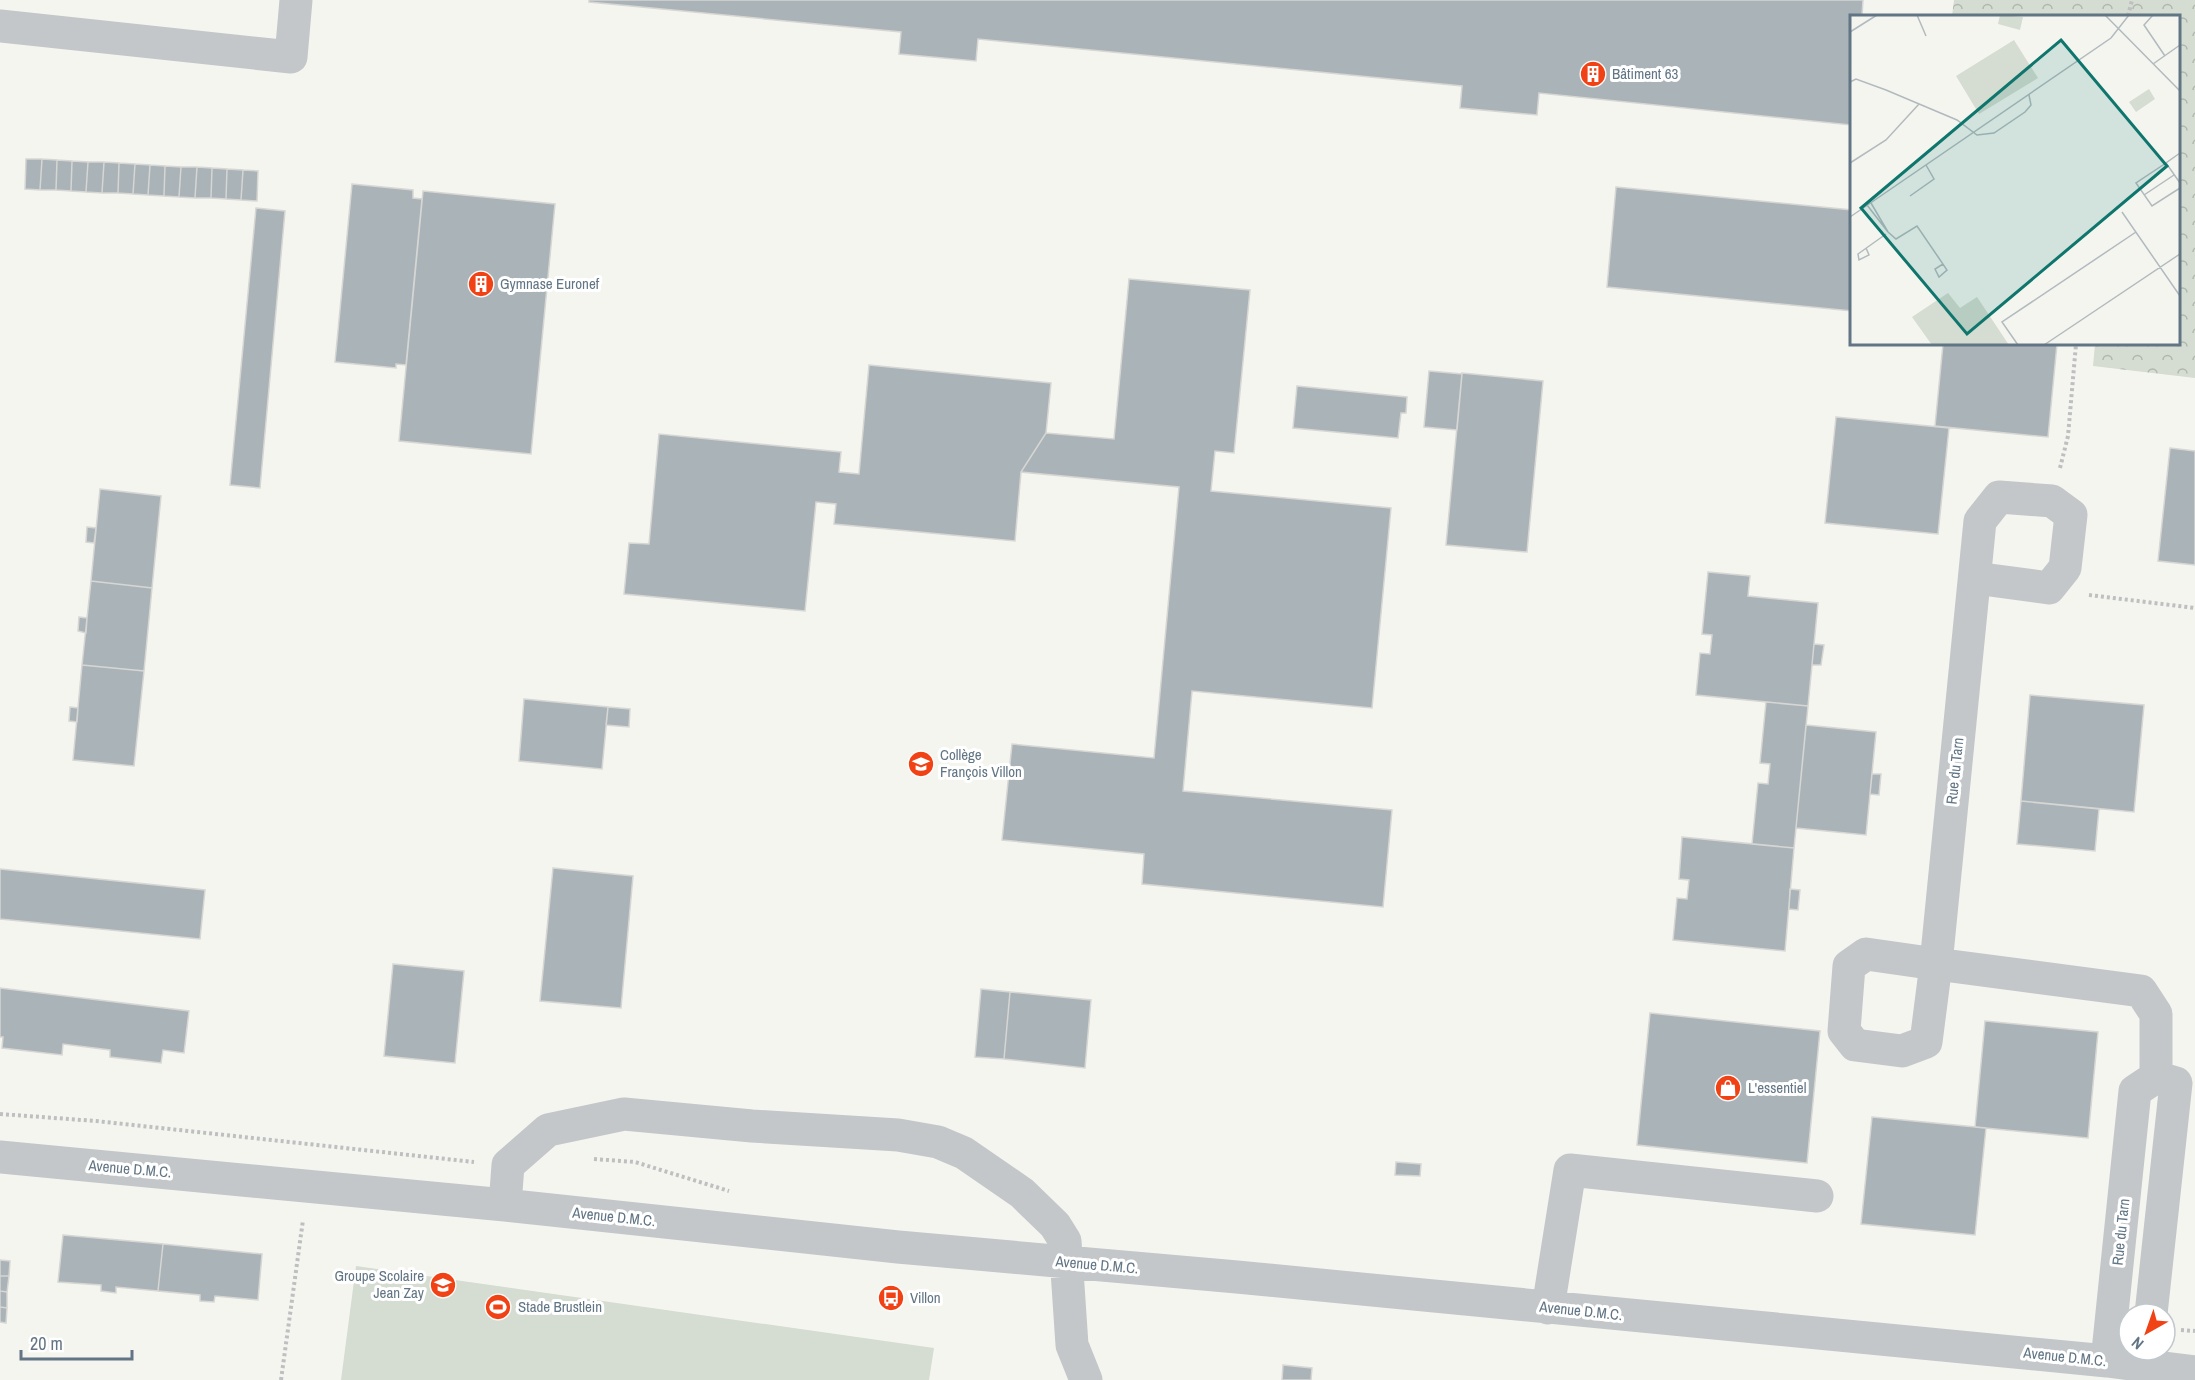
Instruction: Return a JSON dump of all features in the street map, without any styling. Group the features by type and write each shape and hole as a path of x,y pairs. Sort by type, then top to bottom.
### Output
{"street":[{"path":"0,26 291,57 296,0"},
{"name":"Rue du Tarn","path":"2052,501 1999,497 1980,521 1936,964 2141,991 2156,1014 2176,1080 2152,1302"},
{"path":"1975,578 2049,588 2065,568 2071,515 2052,501"},
{"name":"Rue du Tarn","path":"2107,1361 2135,1091 2176,1080"},
{"path":"505,1204 508,1165 548,1130 624,1113 752,1126 898,1136 938,1142 964,1153 1022,1193 1055,1225 1065,1241 1072,1345 1086,1380"},
{"name":"Avenue D.M.C.","path":"0,1157 505,1204 898,1247 2117,1360"},
{"path":"1548,1308 1570,1170 1817,1196"},
{"name":"Avenue D.M.C.","path":"2161,1362 2195,1372"}],"path":[{"path":"2128,15 2132,0"},
{"path":"2052,501 2068,436 2076,345"},
{"path":"2049,588 2195,608"},
{"path":"281,1380 308,1186"}],"green space":[{"path":"1954,0 2195,0 2195,378 2093,366 2095,345 2180,345 2180,15 1952,15"},
{"name":"Stade Brustlein","path":"356,1266 934,1348 929,1380 341,1380"}],"building":[{"name":"Bâtiment 63","path":"589,0 1863,0 1862,15 1850,15 1850,125 1539,93 1537,115 1460,108 1462,86 978,39 976,61 899,54 901,32 589,2"},
{"path":"26,159 42,159 40,190 25,189"},
{"path":"42,159 57,160 56,190 40,190"},
{"path":"57,160 72,161 71,191 56,190"},
{"path":"72,161 88,162 86,192 71,191"},
{"path":"88,162 104,162 102,193 86,192"},
{"path":"104,162 119,163 118,193 102,193"},
{"path":"119,163 135,164 133,194 118,193"},
{"path":"135,164 150,165 148,195 133,194"},
{"path":"150,165 165,166 164,196 148,195"},
{"path":"165,166 181,167 179,197 164,196"},
{"path":"181,167 197,167 195,198 179,197"},
{"path":"197,167 212,168 211,198 195,198"},
{"path":"212,168 227,169 226,199 211,198"},
{"path":"227,169 243,170 241,200 226,199"},
{"path":"243,170 258,171 257,201 241,200"},
{"path":"352,184 413,190 413,198 422,199 406,365 396,364 396,368 335,362"},
{"path":"1616,187 1850,210 1850,311 1607,287"},
{"name":"Gymnase Euronef","path":"423,191 555,204 531,454 399,441"},
{"path":"256,208 285,211 260,488 230,485"},
{"path":"1129,279 1250,290 1234,453 1215,451 1211,491 1391,508 1372,708 1192,691 1183,791 1392,810 1383,907 1142,884 1144,854 1002,840 1012,744 1154,758 1179,487 1021,472 1046,433 1114,439"},
{"path":"1943,345 2057,345 2048,437 1935,426"},
{"path":"869,365 1051,383 1046,433 1021,472 1015,541 834,524 836,504 816,502 805,611 624,594 629,543 649,544 659,434 841,452 839,472 859,474"},
{"path":"1429,371 1462,374 1457,430 1424,427"},
{"path":"1462,373 1543,381 1527,552 1446,545"},
{"path":"1297,386 1407,397 1406,413 1401,413 1398,438 1293,428"},
{"path":"1836,417 1949,428 1938,534 1825,523"},
{"path":"2170,448 2195,451 2195,565 2158,561"},
{"path":"100,489 161,496 152,588 91,581"},
{"path":"87,527 96,528 94,543 86,542"},
{"path":"1708,572 1750,576 1748,596 1818,603 1808,706 1696,695 1700,653 1710,654 1712,635 1702,634"},
{"path":"91,581 152,588 144,671 82,665"},
{"path":"79,617 87,618 86,633 78,631"},
{"path":"1814,644 1824,645 1821,665 1812,665"},
{"path":"82,665 144,671 134,766 73,760"},
{"path":"2030,695 2144,705 2134,812 2021,801"},
{"path":"524,699 608,707 602,769 519,761"},
{"path":"1766,702 1808,706 1794,848 1752,844 1758,783 1768,784 1770,764 1760,763"},
{"path":"70,707 78,708 77,722 69,721"},
{"path":"608,707 630,709 629,727 606,725"},
{"path":"1806,725 1876,732 1866,835 1796,828"},
{"path":"1872,774 1881,774 1879,795 1870,794"},
{"path":"2021,801 2099,809 2095,851 2017,844"},
{"path":"1682,837 1794,848 1785,951 1673,940 1677,898 1687,899 1689,880 1679,879"},
{"path":"553,868 633,876 621,1008 540,1001"},
{"path":"0,869 205,890 200,939 0,919"},
{"path":"1790,889 1800,890 1798,910 1789,909"},
{"path":"393,964 464,971 455,1063 384,1056"},
{"path":"0,988 189,1011 184,1053 163,1050 161,1063 110,1057 110,1050 63,1044 62,1055 2,1048"},
{"path":"981,989 1010,992 1004,1059 975,1057"},
{"path":"1010,992 1091,1000 1085,1068 1004,1059"},
{"name":"L'essentiel","path":"1650,1013 1820,1031 1807,1163 1637,1145"},
{"path":"1985,1021 2098,1032 2088,1138 1975,1127"},
{"path":"1872,1117 1986,1128 1975,1235 1861,1224"},
{"path":"1396,1162 1421,1164 1420,1176 1395,1175"},
{"path":"63,1235 163,1244 158,1291 116,1287 116,1293 101,1291 101,1285 58,1282"},
{"path":"163,1244 262,1254 258,1300 215,1296 214,1302 200,1301 200,1295 158,1291"},
{"path":"0,1260 10,1261 9,1276 0,1276"},
{"path":"0,1276 9,1276 7,1292 0,1291"},
{"path":"0,1291 7,1292 7,1308 0,1307"},
{"path":"0,1307 7,1308 6,1323 0,1322"},
{"path":"1283,1365 1312,1368 1311,1380 1282,1380"}],"place":[{"name":"Bâtiment 63","path":"1593,74"},
{"name":"Gymnase Euronef","path":"481,284"},
{"name":"Collège François Villon","path":"921,764"},
{"name":"L'essentiel","path":"1728,1088"},
{"name":"Groupe Scolaire Jean Zay","path":"443,1285"},
{"name":"Villon","path":"891,1298"},
{"name":"Stade Brustlein","path":"498,1307"}]}
